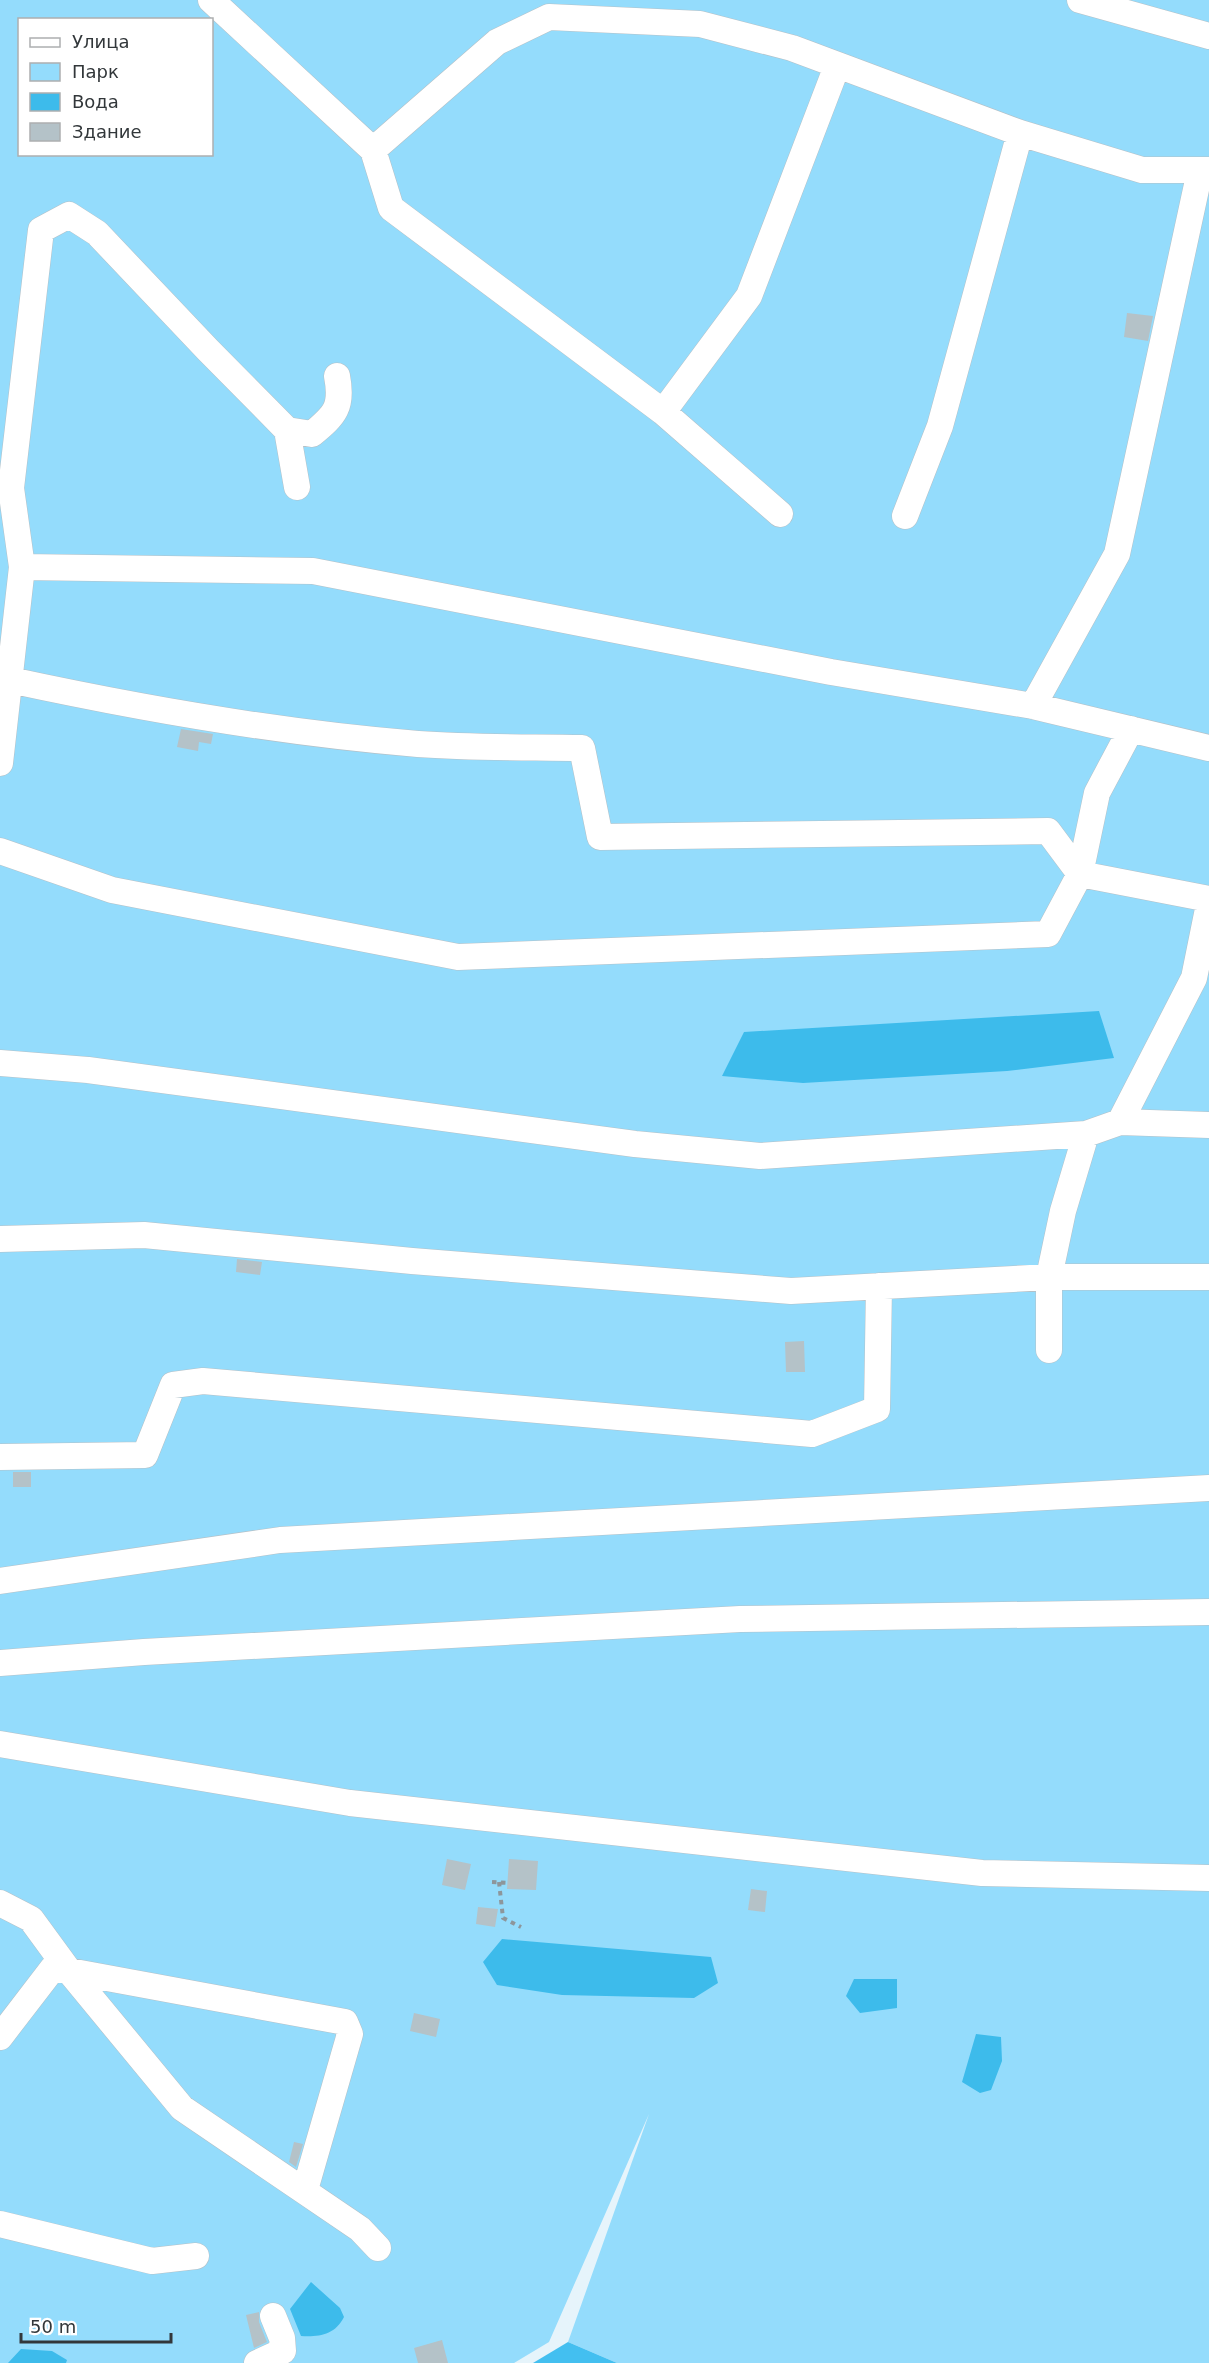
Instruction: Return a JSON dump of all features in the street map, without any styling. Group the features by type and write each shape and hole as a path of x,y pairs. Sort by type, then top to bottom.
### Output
{"street":[{"path":"211,0 373,150 391,208 663,412 780,514"},
{"path":"1080,0 1209,36"},
{"path":"373,150 498,42 549,17 700,24 792,48 1020,133 1142,170 1205,170 1117,554 1033,705"},
{"path":"663,412 749,296 837,66"},
{"path":"905,516 940,426 1020,133"},
{"path":"0,763 22,567 11,488 41,230 69,215 97,233 287,430 297,487"},
{"path":"287,430 312,434 333,416 341,396 337,376"},
{"path":"22,567 313,571 831,672 1033,705 1209,748"},
{"path":"10,680 106,701 324,735 421,744 582,748 600,837 1048,831 1080,874 1209,899"},
{"path":"0,851 112,890 458,957 1048,934 1080,874 1097,793 1131,729"},
{"path":"1120,1122 1194,978 1209,904"},
{"path":"0,1063 88,1070 635,1144 760,1156 1086,1134 1120,1122 1209,1125"},
{"path":"1049,1350 1049,1277 1063,1211 1086,1134"},
{"path":"0,1239 144,1234 412,1261 702,1286 791,1291 1049,1277 1209,1277"},
{"path":"0,1457 145,1455 173,1385 204,1381 812,1434 877,1409 879,1286"},
{"path":"0,1581 280,1540 1209,1488"},
{"path":"0,1664 331,1641 740,1619 1209,1612"},
{"path":"0,1744 350,1803 877,1862 982,1873 1209,1878"},
{"path":"0,1903 31,1919 69,1971 182,2108 360,2229 378,2248"},
{"path":"0,2037 53,1968 345,2022 350,2034 305,2190"},
{"path":"0,2224 152,2261 196,2256"},
{"path":"257,2363 283,2351 282,2338 273,2316"}],"path":[{"path":"492,1882 508,1883"},
{"path":"499,1882 503,1918 520,1928"}],"green space":[{"path":"0,0 1209,0 1209,2363 617,2363 568,2342 649,2114 549,2342 514,2363 0,2363"}],"shaded area":[{"path":"568,2342 617,2363 533,2363"}],"water":[{"path":"1099,1011 1114,1058 1007,1071 803,1083 722,1076 744,1032"},
{"path":"502,1939 711,1957 718,1983 694,1998 562,1995 497,1985 483,1962"},
{"path":"854,1979 897,1979 897,2008 860,2013 846,1996"},
{"path":"976,2034 1001,2037 1002,2061 991,2090 980,2093 962,2082"},
{"path":"311,2282 340,2308 344,2317 336,2328 326,2334 301,2336 290,2309"},
{"path":"21,2349 52,2351 67,2360 66,2363 8,2363"}],"building":[{"path":"1127,313 1153,316 1148,341 1124,337"},
{"path":"181,729 213,734 211,744 199,742 198,751 177,747"},
{"path":"237,1259 262,1262 260,1275 236,1272"},
{"path":"804,1341 805,1372 786,1372 785,1342"},
{"path":"13,1472 31,1472 31,1487 13,1487"},
{"path":"447,1859 471,1864 465,1890 442,1885"},
{"path":"509,1859 538,1861 536,1890 507,1889"},
{"path":"751,1889 767,1891 765,1912 748,1910"},
{"path":"478,1907 498,1909 495,1927 476,1924"},
{"path":"414,2013 440,2019 436,2037 410,2031"},
{"path":"294,2142 303,2144 296,2167 289,2162"},
{"path":"259,2312 259,2322 267,2342 254,2348 246,2315"},
{"path":"442,2340 448,2363 418,2363 414,2348"}]}
